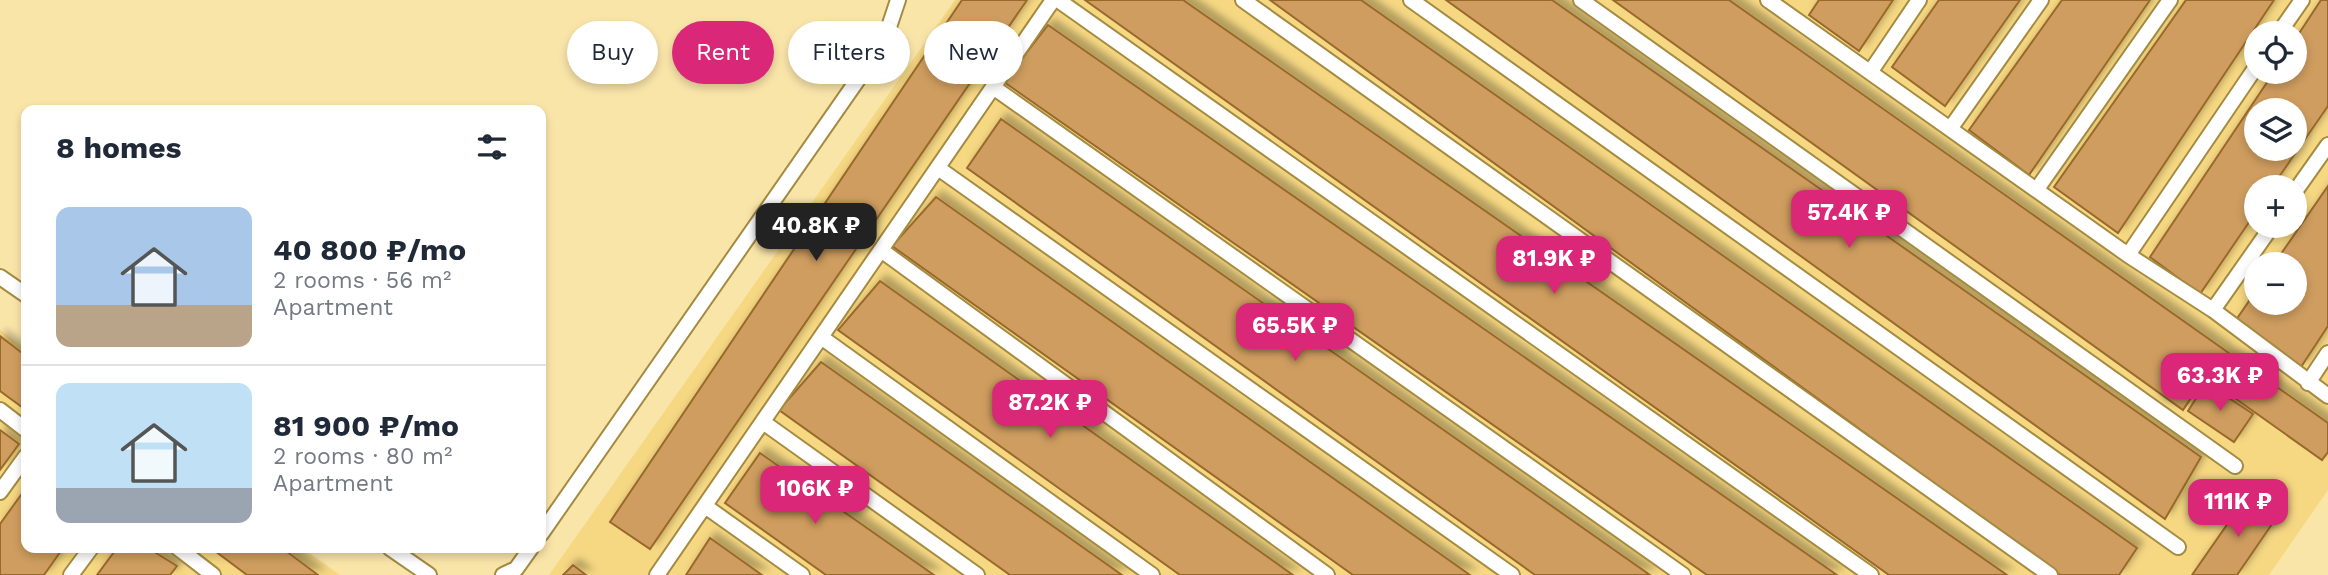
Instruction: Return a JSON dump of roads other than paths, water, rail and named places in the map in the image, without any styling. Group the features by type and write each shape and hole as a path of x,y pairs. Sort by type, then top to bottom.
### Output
{"lane":[{"path":"546,527 884,41 898,0"},
{"path":"657,575 1055,0 1871,575"},
{"path":"1242,0 2050,575"},
{"path":"1411,0 2178,547"},
{"path":"1581,0 2235,466"},
{"path":"1768,0 2128,255 2213,310 2328,396"},
{"path":"1787,13 1796,0"},
{"path":"1871,71 1919,0"},
{"path":"1950,129 2041,0"},
{"path":"2037,188 2170,0"},
{"path":"2287,21 2302,0"},
{"path":"2128,255 2244,84"},
{"path":"993,87 1683,575"},
{"path":"2307,175 2328,145"},
{"path":"938,167 1512,575"},
{"path":"2213,310 2264,238"},
{"path":"881,250 1327,575"},
{"path":"0,277 21,292"},
{"path":"821,337 1152,575"},
{"path":"2308,383 2328,353"},
{"path":"0,410 21,426"},
{"path":"763,422 977,575"},
{"path":"0,492 21,463"},
{"path":"705,506 802,575"},
{"path":"71,575 87,553"},
{"path":"183,553 205,573"},
{"path":"397,553 429,575"},
{"path":"503,575 516,569 527,553"}]}
